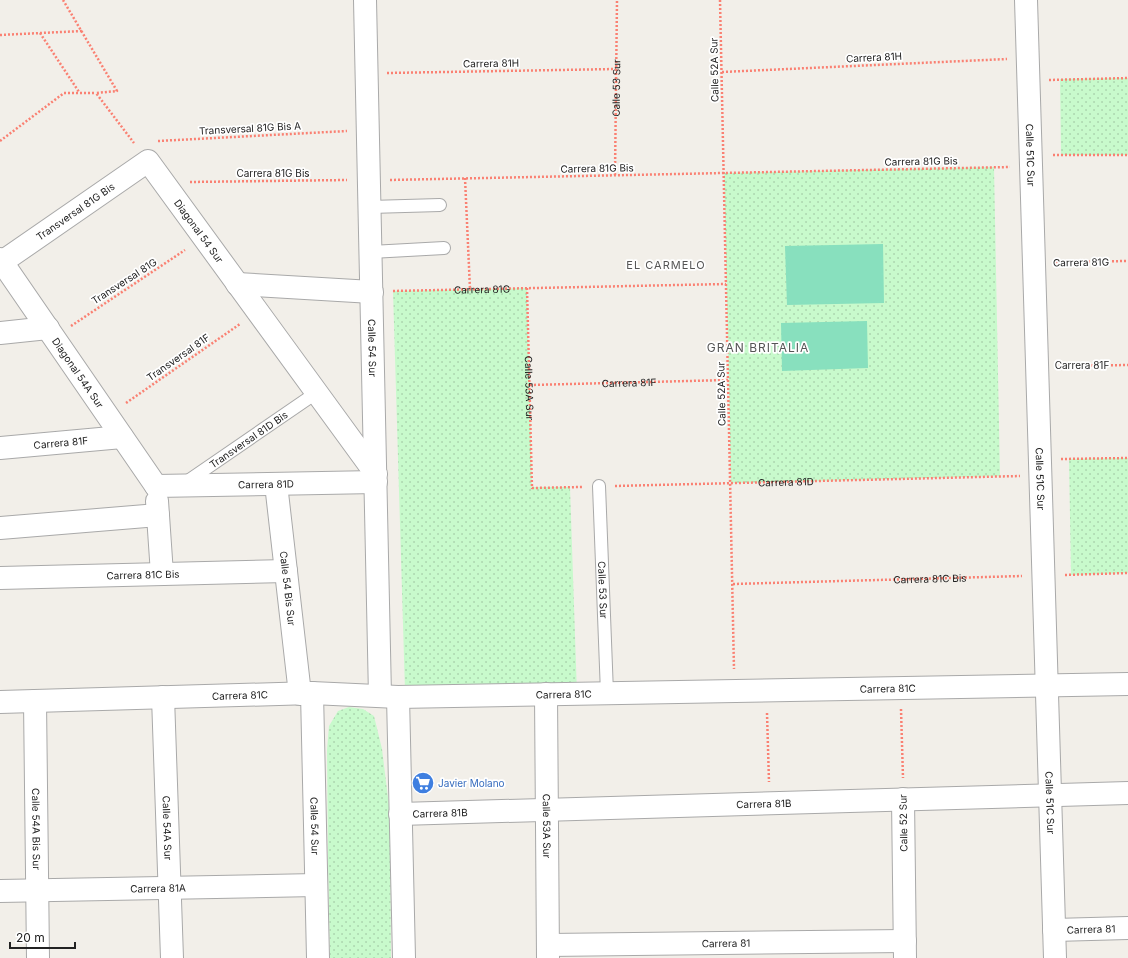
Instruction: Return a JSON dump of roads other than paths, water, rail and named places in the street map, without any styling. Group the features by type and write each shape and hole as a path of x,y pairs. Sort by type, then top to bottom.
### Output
{"street":[{"name":"Calle 54 Sur","path":"365,0 376,478 389,696 400,814 404,958"},
{"name":"Calle 51C Sur","path":"1026,0 1055,958"},
{"name":"Diagonal 54 Sur","path":"145,152 163,182 376,478"},
{"name":"Transversal 81G Bis","path":"1,260 145,152"},
{"name":"Diagonal 54A Sur","path":"1,260 156,486"},
{"path":"237,284 372,292"},
{"path":"0,333 51,333"},
{"name":"Carrera 81F","path":"0,448 122,437"},
{"name":"Carrera 81D","path":"156,486 276,484 376,478"},
{"name":"Calle 54 Bis Sur","path":"276,484 286,571 306,693"},
{"path":"156,486 162,574"},
{"path":"0,528 158,515"},
{"name":"Carrera 81C Bis","path":"0,578 286,571"},
{"name":"Carrera 81C","path":"0,702 306,693 389,696 1128,684"},
{"name":"Calle 54 Sur","path":"306,693 316,885 318,958"},
{"name":"Calle 53A Sur","path":"546,694 548,952"},
{"name":"Calle 54A Sur","path":"163,697 172,958"},
{"name":"Calle 54A Bis Sur","path":"35,701 38,958"},
{"name":"Carrera 81B","path":"400,814 1128,793"},
{"name":"Calle 52 Sur","path":"903,800 905,950"},
{"name":"Carrera 81A","path":"0,891 316,885"},
{"name":"Carrera 81","path":"1054,930 1128,928"},
{"name":"Carrera 81","path":"548,952 905,950"}],"lane":[{"path":"370,207 440,205"},
{"path":"371,252 444,248"},
{"name":"Transversal 81D Bis","path":"180,486 316,393"},
{"name":"Calle 53 Sur","path":"599,486 607,693"}],"place":[{"name":"Javier Molano","path":"423,783"}],"district":[{"name":"EL CARMELO","path":"666,265"},
{"name":"GRAN BRITALIA","path":"758,347"}]}
